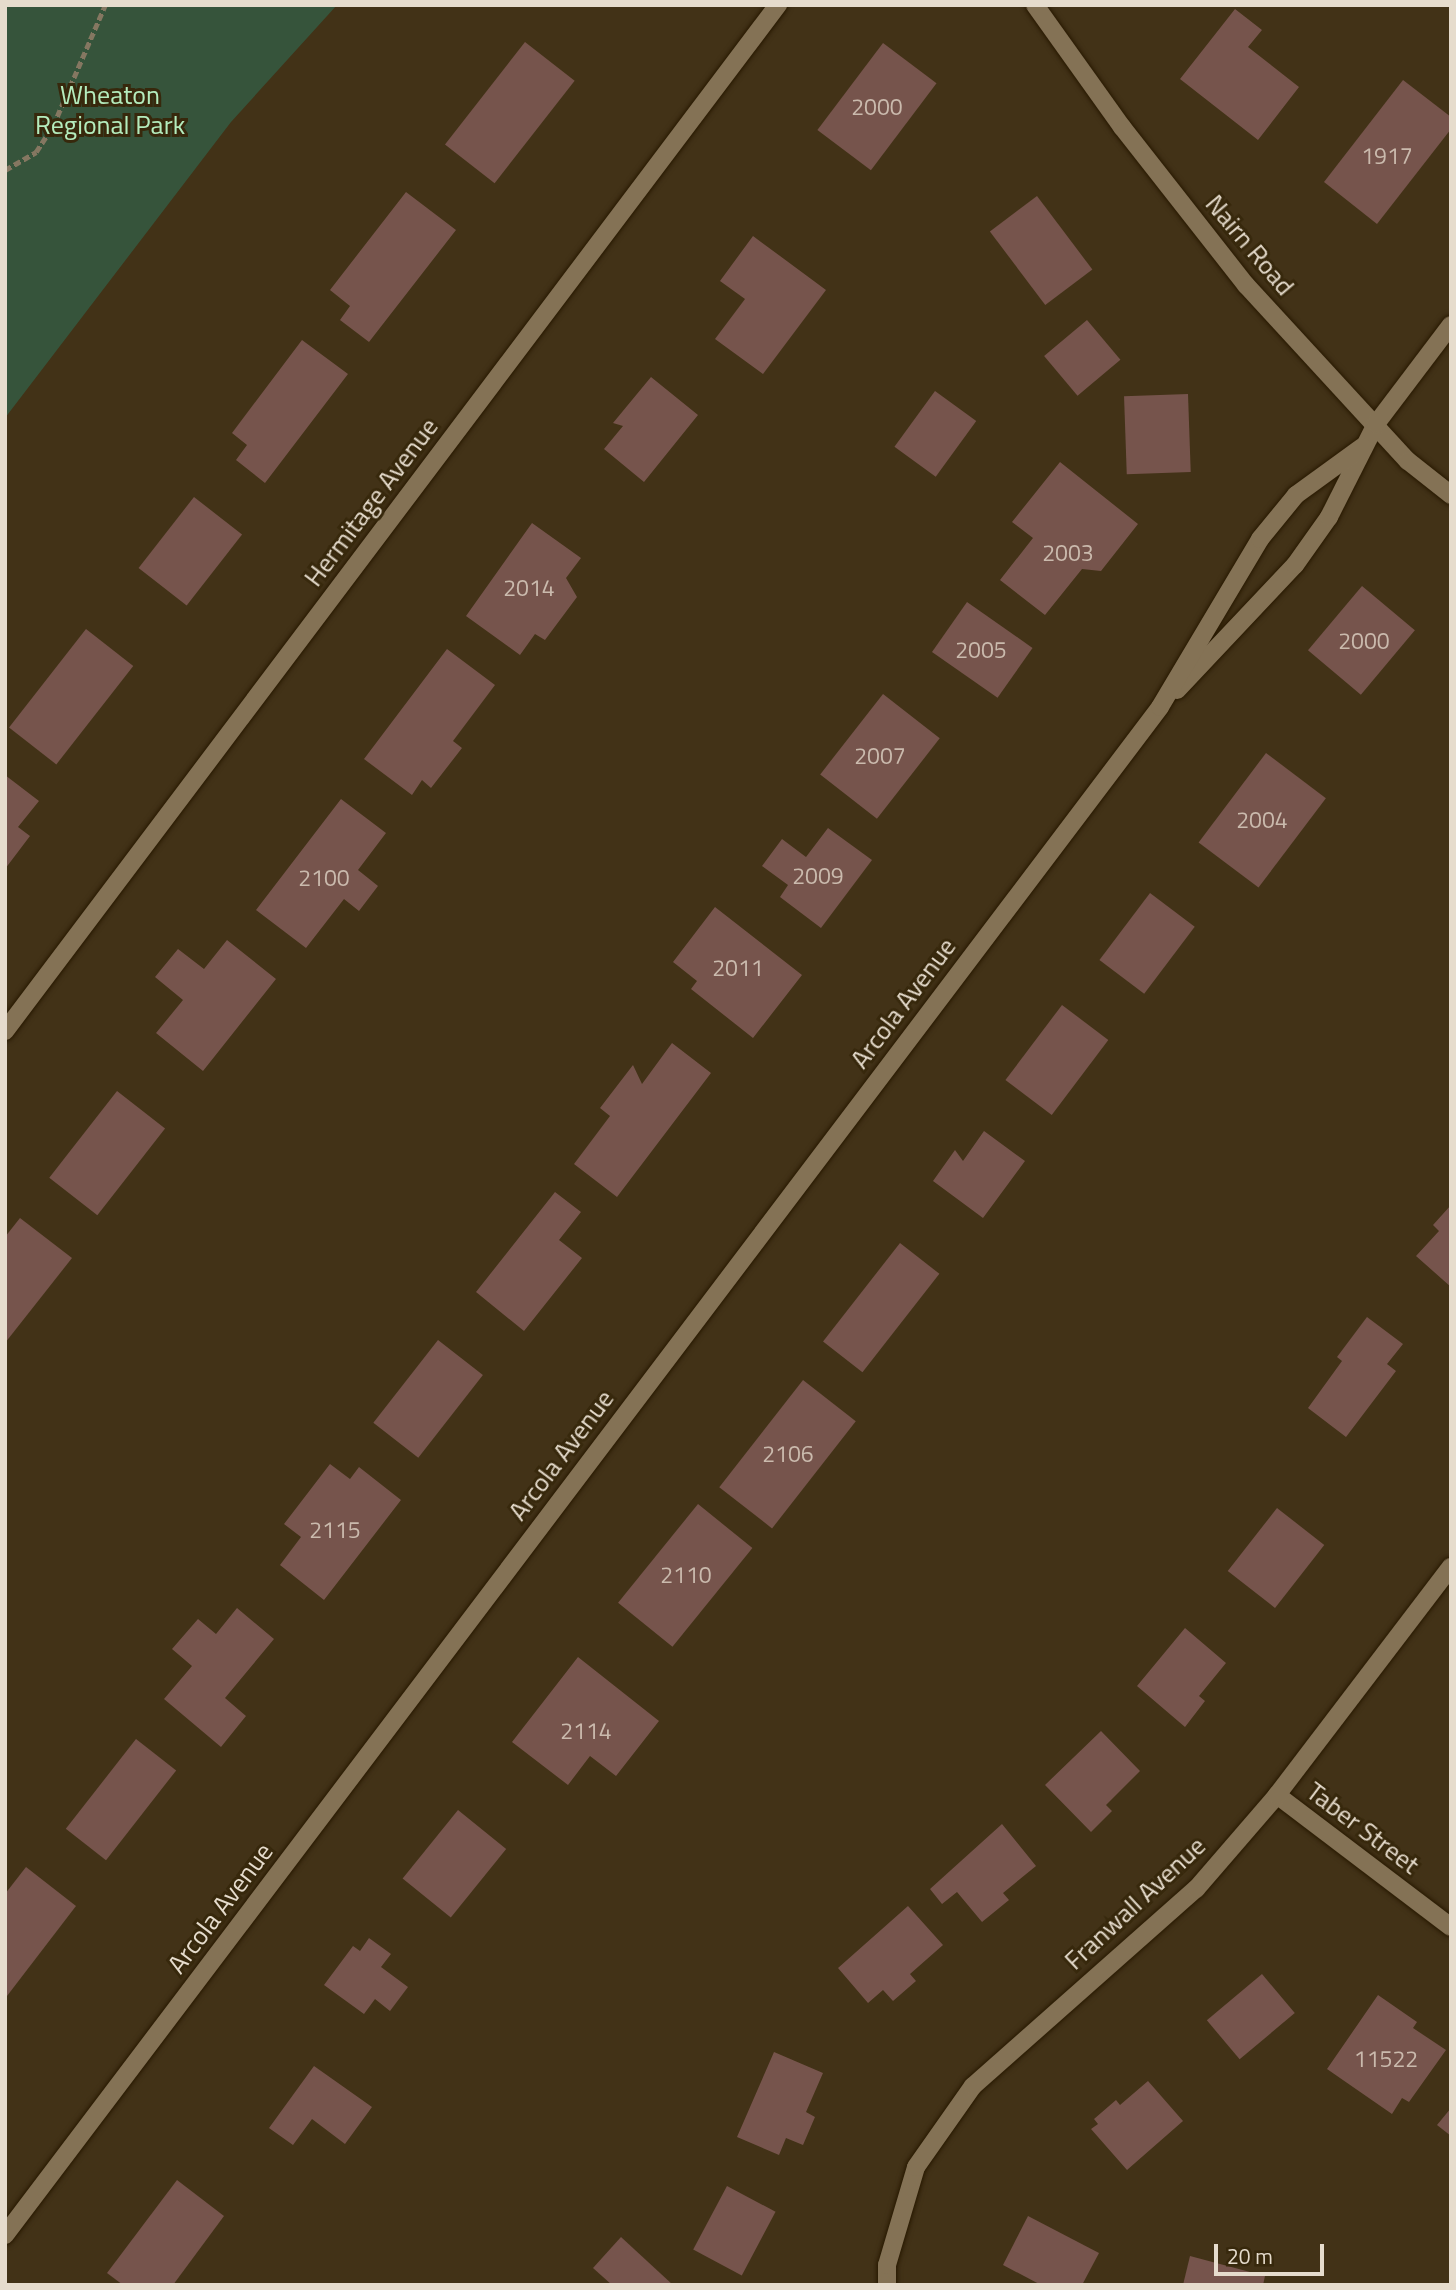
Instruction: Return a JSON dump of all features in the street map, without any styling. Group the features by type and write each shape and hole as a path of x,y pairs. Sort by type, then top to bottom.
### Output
{"street":[{"name":"Hermitage Avenue","path":"5,1031 778,5"},
{"name":"Nairn Road","path":"1035,5 1122,127 1246,285 1408,461 1451,495"},
{"name":"Arcola Avenue","path":"5,2235 1160,707 1295,565 1329,517 1362,447 1376,424 1451,324"},
{"name":"Arcola Avenue","path":"1160,707 1260,538 1296,495 1362,447"},
{"name":"Franwall Avenue","path":"887,2285 887,2265 916,2167 973,2086 1196,1889 1278,1795 1451,1567"},
{"name":"Taber Street","path":"1278,1795 1451,1927"}],"path":[{"path":"5,170 36,152 53,126 105,5"}],"green space":[{"name":"Wheaton Regional Park","path":"5,5 337,5 231,122 5,418"}],"building":[{"path":"1235,9 1262,30 1248,47 1299,87 1258,140 1180,79"},
{"path":"525,42 575,81 495,183 445,144"},
{"path":"883,43 937,83 871,170 817,130"},
{"path":"1403,80 1451,117 1451,129 1377,224 1324,182"},
{"path":"406,192 456,230 369,342 340,320 350,306 330,290"},
{"path":"1037,196 1092,269 1045,305 990,232"},
{"path":"753,236 826,290 763,374 715,339 745,299 720,281"},
{"path":"1087,320 1120,360 1078,396 1044,356"},
{"path":"302,340 348,374 265,483 236,460 247,445 232,433"},
{"path":"651,377 698,415 644,482 604,449 623,426 613,423"},
{"path":"935,391 976,421 936,477 894,447"},
{"path":"1188,394 1191,472 1127,474 1124,396"},
{"path":"1060,462 1138,524 1101,571 1082,569 1045,615 1000,580 1033,538 1012,522"},
{"path":"194,497 242,535 187,605 139,568"},
{"path":"532,523 581,558 566,578 577,597 545,640 535,634 520,655 466,616"},
{"path":"1362,586 1415,630 1361,695 1308,650"},
{"path":"967,602 1033,648 998,698 932,652"},
{"path":"86,629 133,666 56,764 9,728"},
{"path":"447,649 495,685 453,741 462,748 431,788 422,780 412,795 364,759"},
{"path":"883,694 940,738 877,819 820,774"},
{"path":"1266,753 1326,798 1258,888 1199,842"},
{"path":"5,775 39,801 18,827 30,836 5,869"},
{"path":"341,799 386,833 358,870 378,886 359,911 344,899 306,948 256,910"},
{"path":"828,828 872,860 821,928 780,897 788,885 762,866 782,839 806,857"},
{"path":"1150,893 1195,927 1144,994 1099,960"},
{"path":"715,907 802,975 753,1038 691,989 697,981 673,962"},
{"path":"227,940 276,979 203,1071 156,1033 183,1000 155,977 178,949 204,969"},
{"path":"1062,1005 1108,1040 1052,1115 1005,1080"},
{"path":"672,1043 711,1073 617,1197 574,1164 610,1116 600,1108 633,1065 642,1084"},
{"path":"117,1091 165,1129 97,1215 49,1178"},
{"path":"984,1131 1025,1161 983,1218 933,1181 955,1150 963,1161"},
{"path":"555,1192 581,1212 559,1240 582,1258 524,1331 476,1292"},
{"path":"1451,1205 1451,1287 1416,1256 1439,1231 1433,1225"},
{"path":"20,1218 72,1258 5,1343 5,1237"},
{"path":"900,1243 939,1274 862,1372 823,1342"},
{"path":"1367,1317 1403,1344 1387,1364 1396,1371 1346,1437 1308,1408 1342,1361 1337,1357"},
{"path":"438,1340 483,1375 418,1458 373,1423"},
{"path":"803,1380 856,1421 772,1528 719,1487"},
{"path":"330,1464 350,1479 359,1467 401,1500 324,1600 280,1565 301,1537 284,1524"},
{"path":"698,1504 752,1548 672,1647 618,1603"},
{"path":"1277,1508 1324,1545 1275,1608 1228,1571"},
{"path":"237,1608 274,1639 225,1698 246,1716 221,1747 164,1699 192,1666 172,1649 198,1619 216,1634"},
{"path":"1185,1628 1226,1663 1199,1696 1205,1701 1185,1727 1137,1686"},
{"path":"578,1657 659,1721 616,1776 590,1756 568,1785 512,1742"},
{"path":"1101,1731 1140,1771 1106,1805 1112,1811 1091,1832 1045,1785"},
{"path":"136,1739 176,1770 106,1860 66,1829"},
{"path":"458,1810 506,1849 451,1917 403,1878"},
{"path":"1002,1824 1036,1866 1003,1893 1009,1900 982,1922 957,1892 942,1904 930,1889"},
{"path":"26,1867 76,1906 7,1996 5,1894"},
{"path":"908,1906 943,1945 910,1974 916,1981 893,2001 883,1990 868,2003 838,1968"},
{"path":"369,1938 391,1954 381,1967 408,1987 390,2011 375,1999 364,2014 324,1985 353,1946 360,1951"},
{"path":"1262,1974 1295,2013 1240,2059 1207,2020"},
{"path":"1378,1995 1417,2022 1413,2028 1446,2050 1409,2102 1402,2098 1392,2114 1327,2069"},
{"path":"774,2052 823,2073 806,2112 815,2117 803,2145 786,2138 779,2155 737,2137"},
{"path":"314,2066 372,2107 345,2144 312,2119 293,2145 269,2128"},
{"path":"1148,2081 1183,2121 1127,2170 1091,2129 1098,2124 1094,2119 1116,2100 1120,2105"},
{"path":"1451,2108 1451,2136 1437,2125"},
{"path":"177,2180 224,2216 173,2285 123,2285 107,2273"},
{"path":"727,2186 776,2212 742,2275 693,2250"},
{"path":"1028,2216 1099,2253 1082,2285 1041,2285 1003,2265"},
{"path":"621,2237 673,2285 612,2285 593,2268"},
{"path":"1190,2256 1265,2276 1263,2285 1183,2285"}]}
